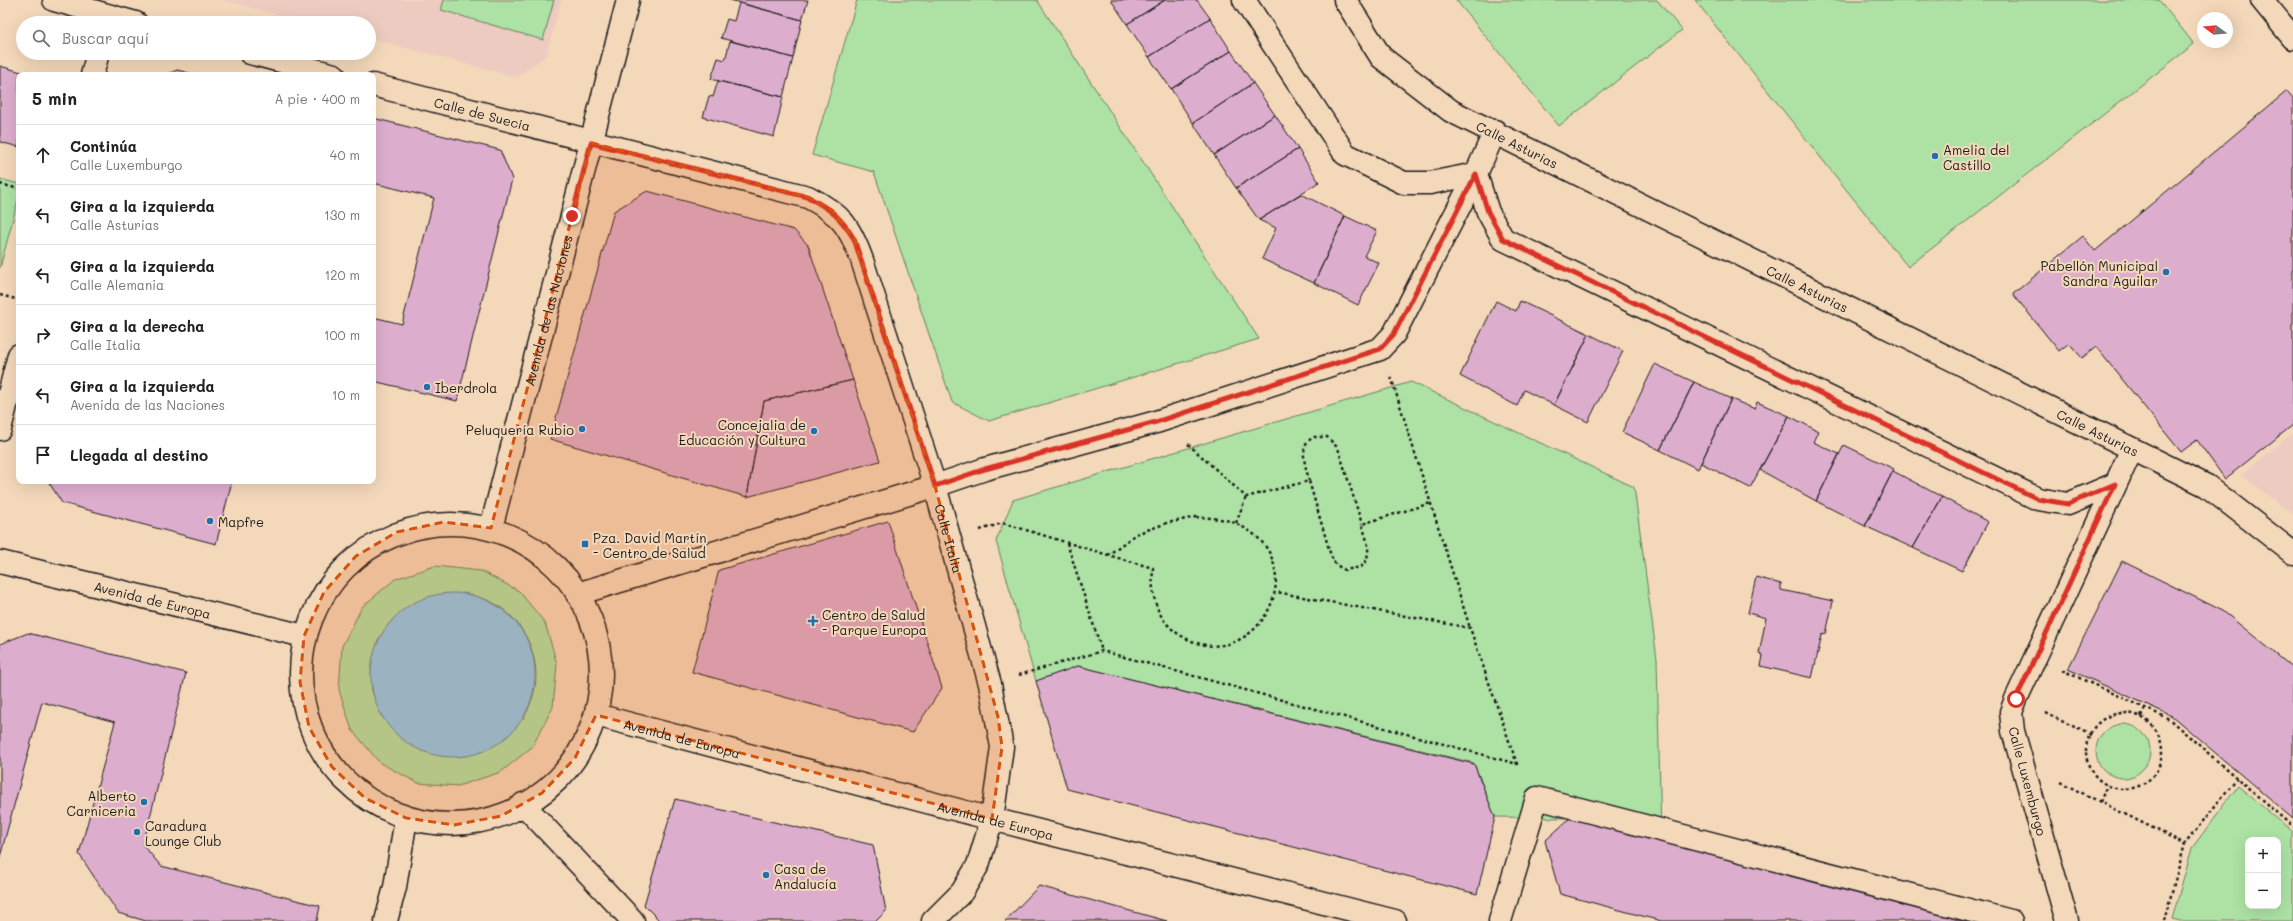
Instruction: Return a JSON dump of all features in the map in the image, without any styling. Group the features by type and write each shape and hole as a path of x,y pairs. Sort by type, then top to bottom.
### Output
{"street":[{"path":"54,0 107,13"},
{"name":"Avenida de las Naciones","path":"491,528 628,0"},
{"path":"1244,0 1345,154 1404,183 1430,183 1476,174"},
{"name":"Calle Asturias","path":"1345,0 1381,57 1451,111 1495,131 2207,486 2293,553"},
{"path":"2262,0 2290,27"},
{"path":"93,72 96,60"},
{"path":"277,60 323,72"},
{"name":"Calle de Suecia","path":"376,86 591,143"},
{"path":"577,594 935,486 985,469 1156,422 1380,349 1394,334 1476,174 1495,131"},
{"name":"Calle Italia","path":"591,143 808,197 832,210 843,221 854,239 935,486 990,684 998,717 1002,747 992,819 978,865 962,892 933,921"},
{"path":"1476,174 1488,212 1503,239 2038,499 2068,504 2115,484"},
{"path":"0,429 16,367"},
{"name":"Calle Luxemburgo","path":"2067,921 2013,731 2011,712 2132,449"},
{"path":"444,522 491,528 535,548 560,570 577,594 592,621 602,667 596,715 575,758 542,793 501,816 454,825 406,818 365,798 332,767 309,727 300,682 304,636 324,592 356,556 397,532 444,522"},
{"name":"Avenida de Europa","path":"0,562 304,636"},
{"name":"Avenida de Europa","path":"596,715 992,819 1395,921"},
{"path":"1500,921 1537,798 2011,921"},
{"path":"523,804 633,921"},
{"path":"386,921 395,887 406,818"}],"path":[{"path":"0,184 16,188"},
{"path":"0,295 16,299"},
{"path":"990,684 1033,670 1102,652 1517,764 1470,628 1395,386 1380,349"},
{"path":"1156,422 1192,448 1246,497"},
{"path":"1314,437 1327,437 1338,448 1368,546 1367,559 1361,567 1345,570 1336,565 1331,556 1309,481 1304,455 1306,446 1314,437"},
{"path":"1246,497 1309,481"},
{"path":"1236,523 1246,497"},
{"path":"1362,524 1431,503"},
{"path":"949,540 1003,523 1067,543 1108,555 1153,568 1152,590 1158,610 1170,628 1188,640 1206,645 1226,644 1244,638 1260,626 1270,610 1276,592 1276,570 1268,550 1255,534 1236,523 1196,517 1167,523 1136,534 1108,555"},
{"path":"1067,543 1102,652"},
{"path":"1276,592 1470,628"},
{"path":"2035,657 2169,719 2293,826"},
{"path":"2016,699 2091,735"},
{"path":"2141,717 2145,708"},
{"path":"2116,714 2129,714 2141,717 2150,724 2158,734 2162,745 2162,758 2158,770 2150,780 2139,786 2127,789 2114,788 2107,785 2094,774 2088,762 2086,750 2091,735 2105,719 2116,714"},
{"path":"2022,764 2185,844"},
{"path":"2164,921 2185,844 2237,778"},
{"path":"2100,802 2107,785"}],"highlighted area":[{"path":"591,143 808,197 832,210 854,239 935,486 998,717 1002,747 992,819 596,715 575,758 542,793 501,816 454,825 406,818 365,798 332,767 309,727 300,682 304,636 324,592 356,556 397,532 444,522 491,528"}],"shaded area":[{"path":"222,0 561,0 546,56 516,77 376,40 376,16 283,16"},
{"path":"2293,433 2293,514 2241,475"}],"green space":[{"path":"444,0 554,0 543,40 441,10"},
{"path":"857,0 1037,0 1259,339 989,421 952,402 874,172 812,155"},
{"path":"1456,0 1657,0 1682,30 1559,126"},
{"name":"Amelia del Castillo","path":"1695,0 2159,0 2194,44 1908,267"},
{"path":"0,179 16,183 16,207 0,268"},
{"path":"1411,382 1634,487 1657,659 1661,838 1570,818 1495,817 1474,763 1078,666 1036,681 996,541 1013,500"},
{"path":"435,566 481,571 519,591 545,623 557,664 553,707 532,747 501,772 458,786 418,783 380,763 352,730 339,690 342,646 362,607 395,579","holes":["464,593 484,599 499,606 510,615 527,638 532,651 536,679 532,699 524,718 381,716 372,691 371,666 378,640 393,619"]},
{"path":"2118,724 2128,724 2138,728 2146,736 2150,746 2150,756 2146,766 2138,774 2128,778 2118,778 2108,774 2100,766 2096,756 2096,746 2100,736 2108,728"},
{"path":"2238,786 2293,832 2293,921 2180,921 2172,919 2192,848"}],"water":[{"path":"445,593 461,593 484,599 499,607 511,617 521,629 532,651 535,675 532,699 521,721 511,733 499,743 477,754 461,757 445,757 429,754 407,743 395,733 385,721 374,699 371,683 371,667 374,651 385,629 395,617 407,607 429,596"}],"building":[{"path":"730,0 808,0 802,20"},
{"path":"1111,0 1165,0 1127,24"},
{"path":"1165,0 1197,0 1210,18 1149,57 1127,24"},
{"path":"739,3 802,20 793,58 721,38 727,19 734,21"},
{"path":"1210,18 1231,51 1171,89 1149,57"},
{"path":"730,41 793,58 783,97 711,79 718,58 725,60"},
{"path":"1231,51 1253,83 1193,123 1171,89"},
{"path":"0,66 21,72 16,72 16,146 0,142"},
{"path":"177,70 185,72 172,72"},
{"path":"718,81 783,97 774,137 703,117 709,96 713,97"},
{"path":"1253,83 1275,115 1214,155 1193,123"},
{"name":"Pabellón Municipal Sandra Aguilar","path":"2287,91 2293,98 2293,425 2225,479 2197,440 2181,452 2096,347 2082,358 2069,343 2059,351 2013,294 2083,236 2095,251"},
{"path":"1275,115 1298,149 1236,188 1214,155"},
{"path":"376,119 500,150 512,179 457,401 376,382 376,318 402,324 434,198 376,184"},
{"path":"1298,149 1319,182 1259,220 1236,188"},
{"path":"647,191 794,230 808,245 853,380 764,401 747,497 550,439 614,211"},
{"path":"1301,194 1345,216 1314,283 1262,259 1276,228 1259,220"},
{"path":"1345,216 1377,231 1364,256 1379,263 1358,305 1314,283"},
{"path":"1496,301 1516,311 1520,301 1589,334 1554,405 1524,390 1517,406 1460,376"},
{"path":"1589,334 1623,351 1588,422 1554,405"},
{"path":"1655,364 1694,382 1660,450 1622,432"},
{"name":"Concejalia de Educación y Cultura","path":"853,380 880,461 747,497 764,401"},
{"path":"1694,382 1731,399 1698,469 1660,450"},
{"path":"1731,399 1755,409 1757,402 1789,416 1750,488 1701,463"},
{"path":"1789,416 1818,431 1813,442 1839,454 1816,501 1760,470"},
{"path":"1844,445 1894,469 1865,526 1816,501"},
{"path":"1893,471 1942,497 1913,548 1865,526"},
{"path":"50,484 231,484 216,544 62,503"},
{"path":"1942,497 1988,522 1962,571 1913,548"},
{"name":"Centro de Salud - Parque Europa","path":"888,521 942,688 913,732 692,672 719,570"},
{"path":"2122,561 2223,611 2293,668 2293,819 2172,716 2068,669"},
{"path":"1756,577 1781,584 1781,590 1833,601 1826,634 1822,635 1812,678 1761,666 1763,656 1759,654 1766,618 1748,613"},
{"path":"28,633 186,673 143,845 161,866 320,906 317,921 146,921 118,913 79,854 115,722 42,702 0,857 0,644"},
{"path":"1078,666 1474,764 1495,817 1477,894 1067,789 1036,681"},
{"name":"Casa de Andalucía","path":"675,799 873,845 886,911 876,921 660,921 644,905"},
{"path":"1570,818 1661,838 1967,921 1661,921 1560,894 1545,841"},
{"path":"1039,886 1167,921 1005,921"}],"place":[{"name":"Amelia del Castillo","path":"1935,156"},
{"name":"Pabellón Municipal Sandra Aguilar","path":"2166,272"},
{"name":"Iberdrola","path":"427,387"},
{"name":"Peluquería Rubio","path":"582,429"},
{"name":"Concejalia de Educación y Cultura","path":"814,431"},
{"name":"Mapfre","path":"210,521"},
{"name":"Pza. David Martín - Centro de Salud","path":"585,544"},
{"name":"Centro de Salud - Parque Europa","path":"813,621"},
{"name":"Alberto Carniceria","path":"144,802"},
{"name":"Caradura Lounge Club","path":"137,832"},
{"name":"Casa de Andalucía","path":"766,875"}],"route":[{"path":"572,216 591,143 665,160 808,197 832,210 843,221 854,239 862,260 935,486 985,469 1156,422 1380,349 1394,334 1456,209 1476,174 1488,212 1503,239 2038,499 2068,504 2115,484 2016,699"}]}
